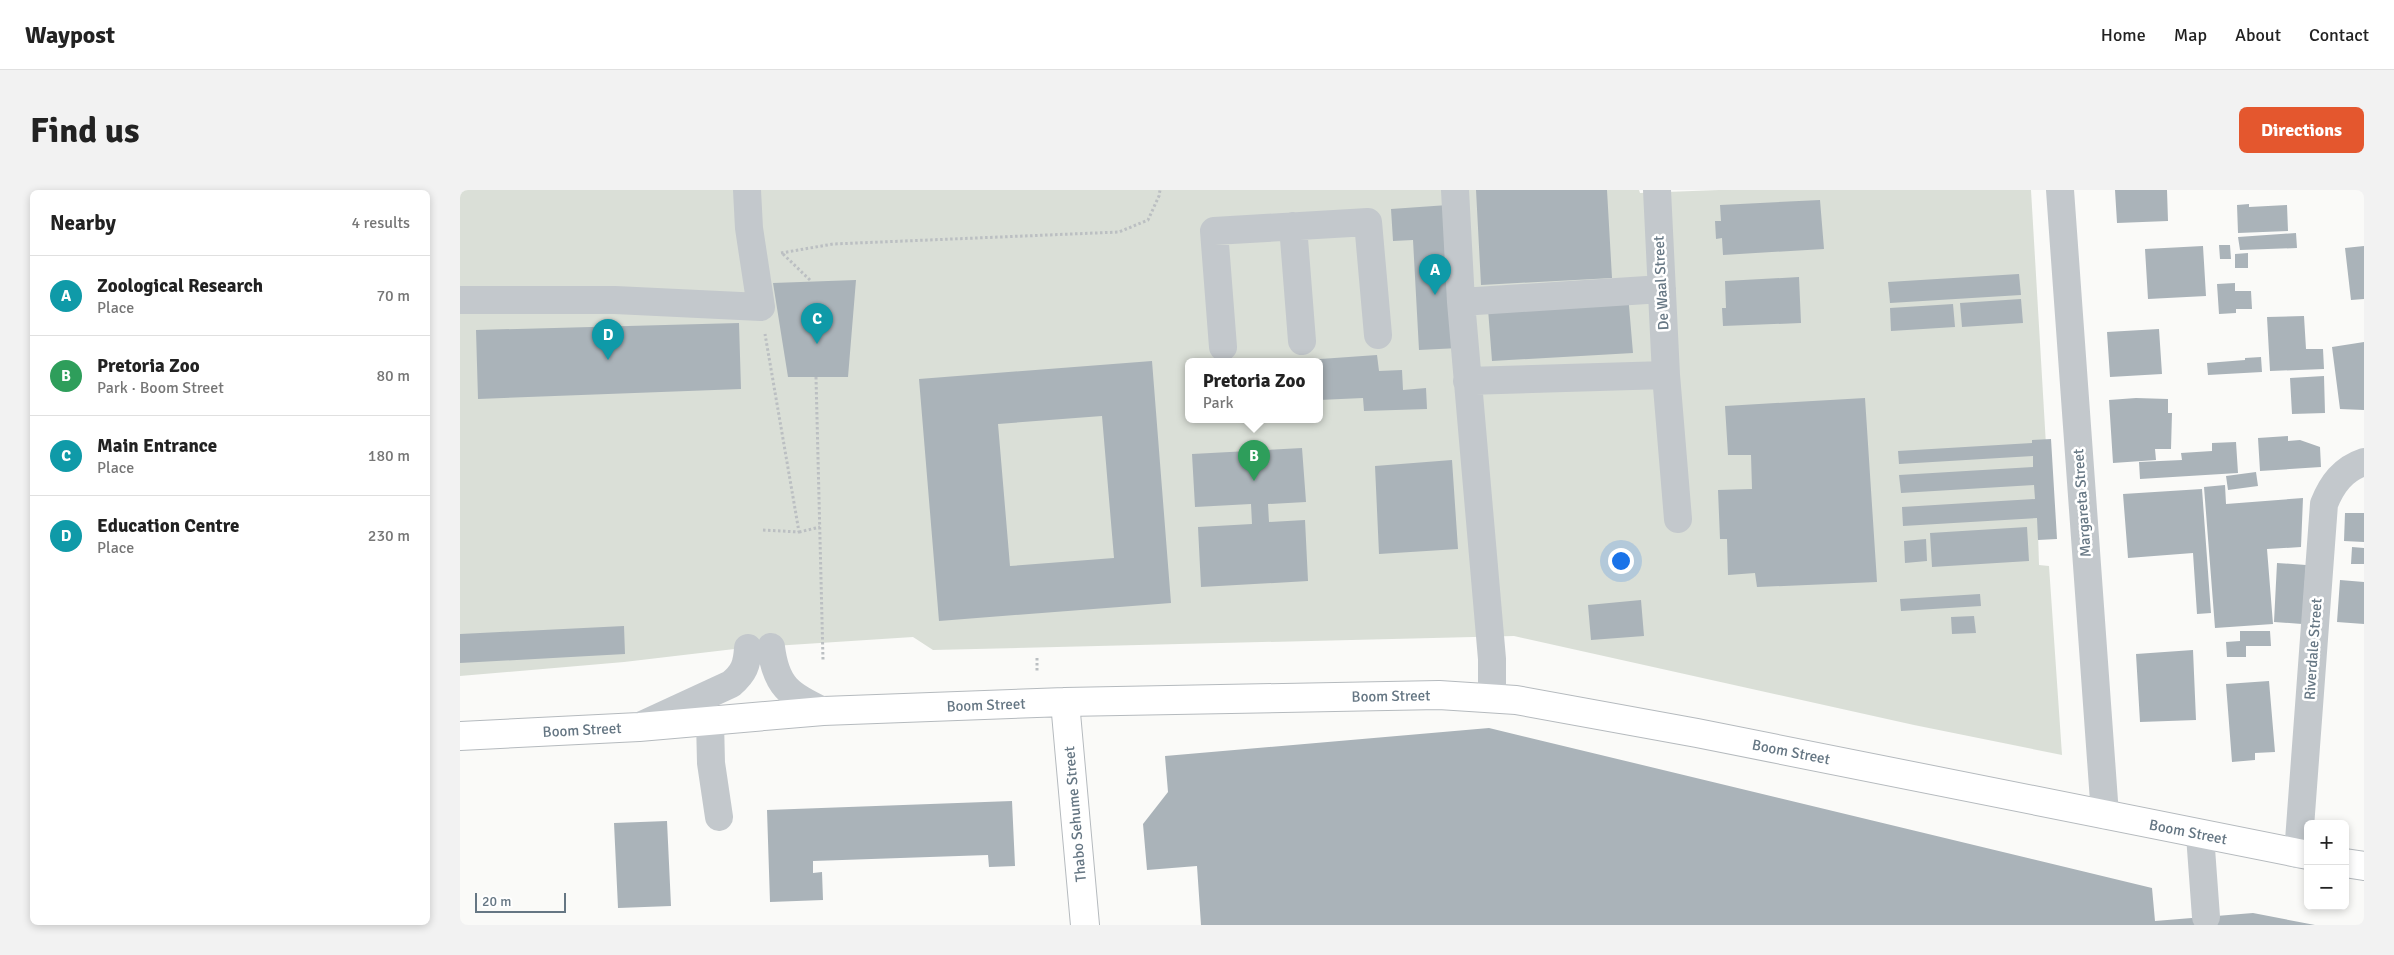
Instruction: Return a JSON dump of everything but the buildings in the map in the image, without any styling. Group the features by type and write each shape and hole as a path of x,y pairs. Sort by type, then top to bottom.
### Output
{"main road":[{"name":"Boom Street","path":"460,736 639,727 823,711 1065,702 1439,696 1492,698 1697,733 2200,835 2303,854"},
{"name":"Thabo Sehume Street","path":"1065,702 1085,925"},
{"path":"2349,864 2364,866"}],"street":[{"path":"460,300 615,300 761,306 747,190"},
{"path":"1455,190 1467,381 1492,659 1492,698"},
{"name":"De Waal Street","path":"1657,190 1666,375 1678,519"},
{"name":"Margareta Street","path":"2060,190 2105,815"},
{"path":"1223,347 1214,231 1368,222 1378,335"},
{"path":"1293,226 1302,341"},
{"path":"1461,302 1662,289"},
{"path":"1467,381 1666,375"},
{"name":"Riverdale Street","path":"2303,854 2324,504 2330,489 2340,476 2364,462"},
{"path":"639,727 731,684 742,675 760,648 782,685 794,697 823,711"},
{"path":"710,721 711,763 719,817"},
{"path":"2200,835 2206,917"}],"path":[{"path":"754,258 833,244 1119,232 1148,220 1160,190"},
{"path":"782,253 811,281"},
{"path":"761,306 799,532"},
{"path":"816,377 824,660"},
{"path":"763,530 799,532 820,527"},
{"path":"1037,658 1037,676"}],"shaded area":[{"path":"460,190 1639,190 1640,193 1719,190 2031,190 2051,530 2038,533 2039,565 2049,566 2062,755 1914,725 1514,636 933,650 913,637 743,648 624,662 460,676"}],"place":[{"name":"Zoological Research","path":"1435,295"},
{"name":"Main Entrance","path":"817,344"},
{"name":"Education Centre","path":"608,360"},
{"name":"Pretoria Zoo","path":"1254,481"}]}
